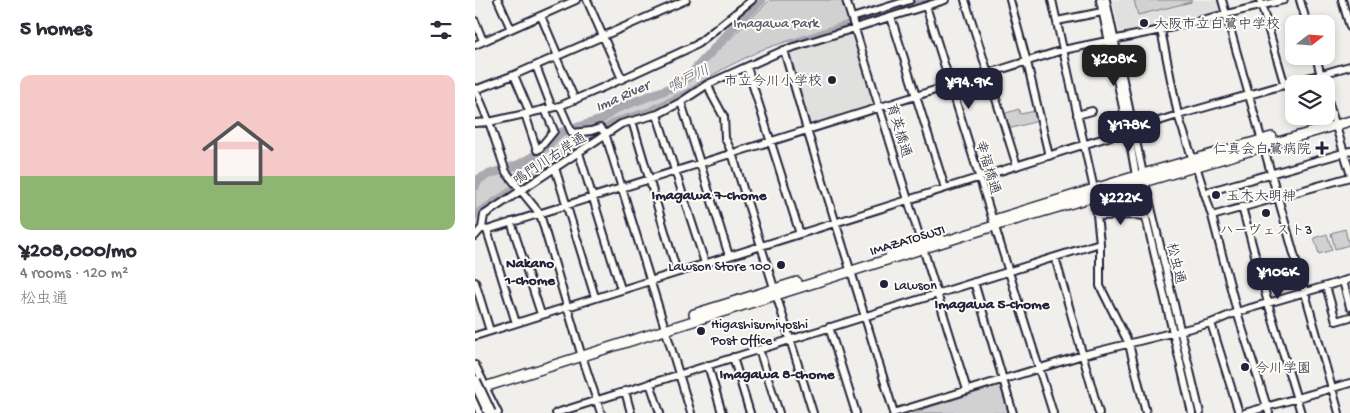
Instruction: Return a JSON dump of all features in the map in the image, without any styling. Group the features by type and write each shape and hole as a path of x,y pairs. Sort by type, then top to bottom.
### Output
{"highway":[{"path":"480,383 490,413"},
{"path":"475,398 481,413"}],"main road":[{"name":"IMAZATOSUJI","path":"1335,122 1350,114"},
{"name":"IMAZATOSUJI","path":"1335,122 1350,120"},
{"name":"IMAZATOSUJI","path":"475,390 480,383 1095,192 1325,125"}],"street":[{"path":"498,0 511,29"},
{"path":"475,45 576,0"},
{"path":"587,0 622,79"},
{"path":"601,413 581,353 540,214 505,169 489,122 475,89 536,66 686,0"},
{"path":"475,123 489,122 549,109 575,100 696,45 745,2 753,0"},
{"name":"育英橋通","path":"847,0 967,390"},
{"path":"853,23 910,0"},
{"name":"鳴門川右岸通","path":"475,236 484,229 484,215 519,188 579,153 604,133 621,124 657,115 708,84 784,50 853,23 891,17 945,0"},
{"path":"965,0 1017,166"},
{"path":"1010,0 1049,156"},
{"path":"1052,0 1095,192 1100,243 1100,286 1129,344 1146,413"},
{"name":"松虫通","path":"1099,0 1112,41"},
{"name":"松虫通","path":"1107,0 1112,41 1141,178 1177,332 1192,413"},
{"path":"1222,0 1339,413"},
{"path":"516,322 484,229 540,214 1063,50 1226,15 1261,3 1284,0"},
{"path":"1300,0 1304,15"},
{"path":"1342,0 1350,27"},
{"path":"475,336 1178,115 1285,86 1261,3"},
{"name":"幸福橋通","path":"926,6 1053,413"},
{"path":"1057,21 1102,12"},
{"path":"541,16 575,100"},
{"path":"891,17 945,188"},
{"path":"475,21 483,41"},
{"path":"1161,30 1178,115 1212,216 1237,312 1268,410"},
{"path":"784,50 894,413 1083,355 1211,323 1237,312 1347,280 1350,306"},
{"path":"1318,65 1321,75 1350,66"},
{"path":"514,75 537,150 539,150 553,131 549,109 536,66"},
{"path":"747,67 800,234"},
{"path":"708,84 723,117 725,138 732,153 759,246 813,413"},
{"path":"681,102 729,256"},
{"path":"560,106 572,133 600,128 604,133 691,413"},
{"path":"1077,115 1092,111"},
{"path":"657,115 705,263"},
{"path":"632,121 677,272"},
{"path":"1335,122 1347,152 1350,172"},
{"path":"1204,193 1347,152"},
{"path":"579,153 621,289"},
{"path":"555,168 595,297"},
{"path":"1212,216 1350,177"},
{"name":"松虫通","path":"1141,178 1146,216 1200,413"},
{"path":"1243,208 1268,303 1301,413"},
{"path":"1097,216 1146,216"},
{"path":"511,222 541,314"},
{"path":"556,413 570,411 650,383 1100,243"},
{"path":"1055,257 1099,413"},
{"path":"475,282 490,331"},
{"path":"974,282 1013,413"},
{"path":"1326,286 1336,322 1350,317"},
{"path":"1211,323 1239,413"},
{"path":"829,328 856,413"},
{"path":"759,349 779,413"},
{"path":"733,357 750,413"},
{"path":"475,365 480,383 498,413"},
{"path":"708,365 722,413"},
{"path":"650,383 660,413"},
{"path":"1245,413 1268,410 1297,398 1350,383"},
{"path":"625,391 631,413"},
{"path":"475,404 481,413"}],"shaded area":[{"name":"大阪市立白鷺中学校","path":"1113,0 1218,0 1221,12 1120,35"},
{"name":"市立今川小学校","path":"853,33 877,105 811,126 809,125 787,54 788,52"}],"green space":[{"name":"Imagawa Park","path":"770,0 843,0 849,21 761,50 675,97 600,131 480,209 481,221 475,232 475,192 478,185 486,178 524,164 542,154 566,132 603,122 620,110 683,84"},
{"path":"1134,0 1191,0 1191,2 1138,15"},
{"path":"1019,109 1020,114 1036,111 1038,121 1008,129 1003,114"},
{"path":"1345,229 1349,245 1335,249 1331,233"},
{"path":"1327,234 1332,250 1319,254 1314,238"},
{"path":"1000,385 1009,413 911,413"}],"waterway":[{"name":"Ima River","path":"475,187 479,179 520,164 534,156 559,133 601,120 615,109 676,86 688,77 762,0"},
{"name":"鳴戸川","path":"793,44 930,0"},
{"name":"鳴戸川","path":"582,146 616,122 649,112 695,90"},
{"name":"鳴戸川","path":"475,215 571,153"}],"place":[{"name":"大阪市立白鷺中学校","path":"1144,23"},
{"name":"市立今川小学校","path":"832,80"},
{"name":"仁真会白鷺病院","path":"1322,148"},
{"name":"玉木大明神","path":"1216,195"},
{"name":"ハーヴェスト3","path":"1266,213"},
{"name":"Lawson Store 100","path":"781,265"},
{"name":"Lawson","path":"884,284"},
{"name":"Higashisumiyoshi Post Office","path":"701,331"},
{"name":"今川学園","path":"1245,367"}],"district":[{"name":"Imagawa 7-chome","path":"709,194"},
{"name":"Nakano 1-chome","path":"530,270"},
{"name":"Imagawa 5-chome","path":"992,303"},
{"name":"Imagawa 8-chome","path":"777,373"}]}
